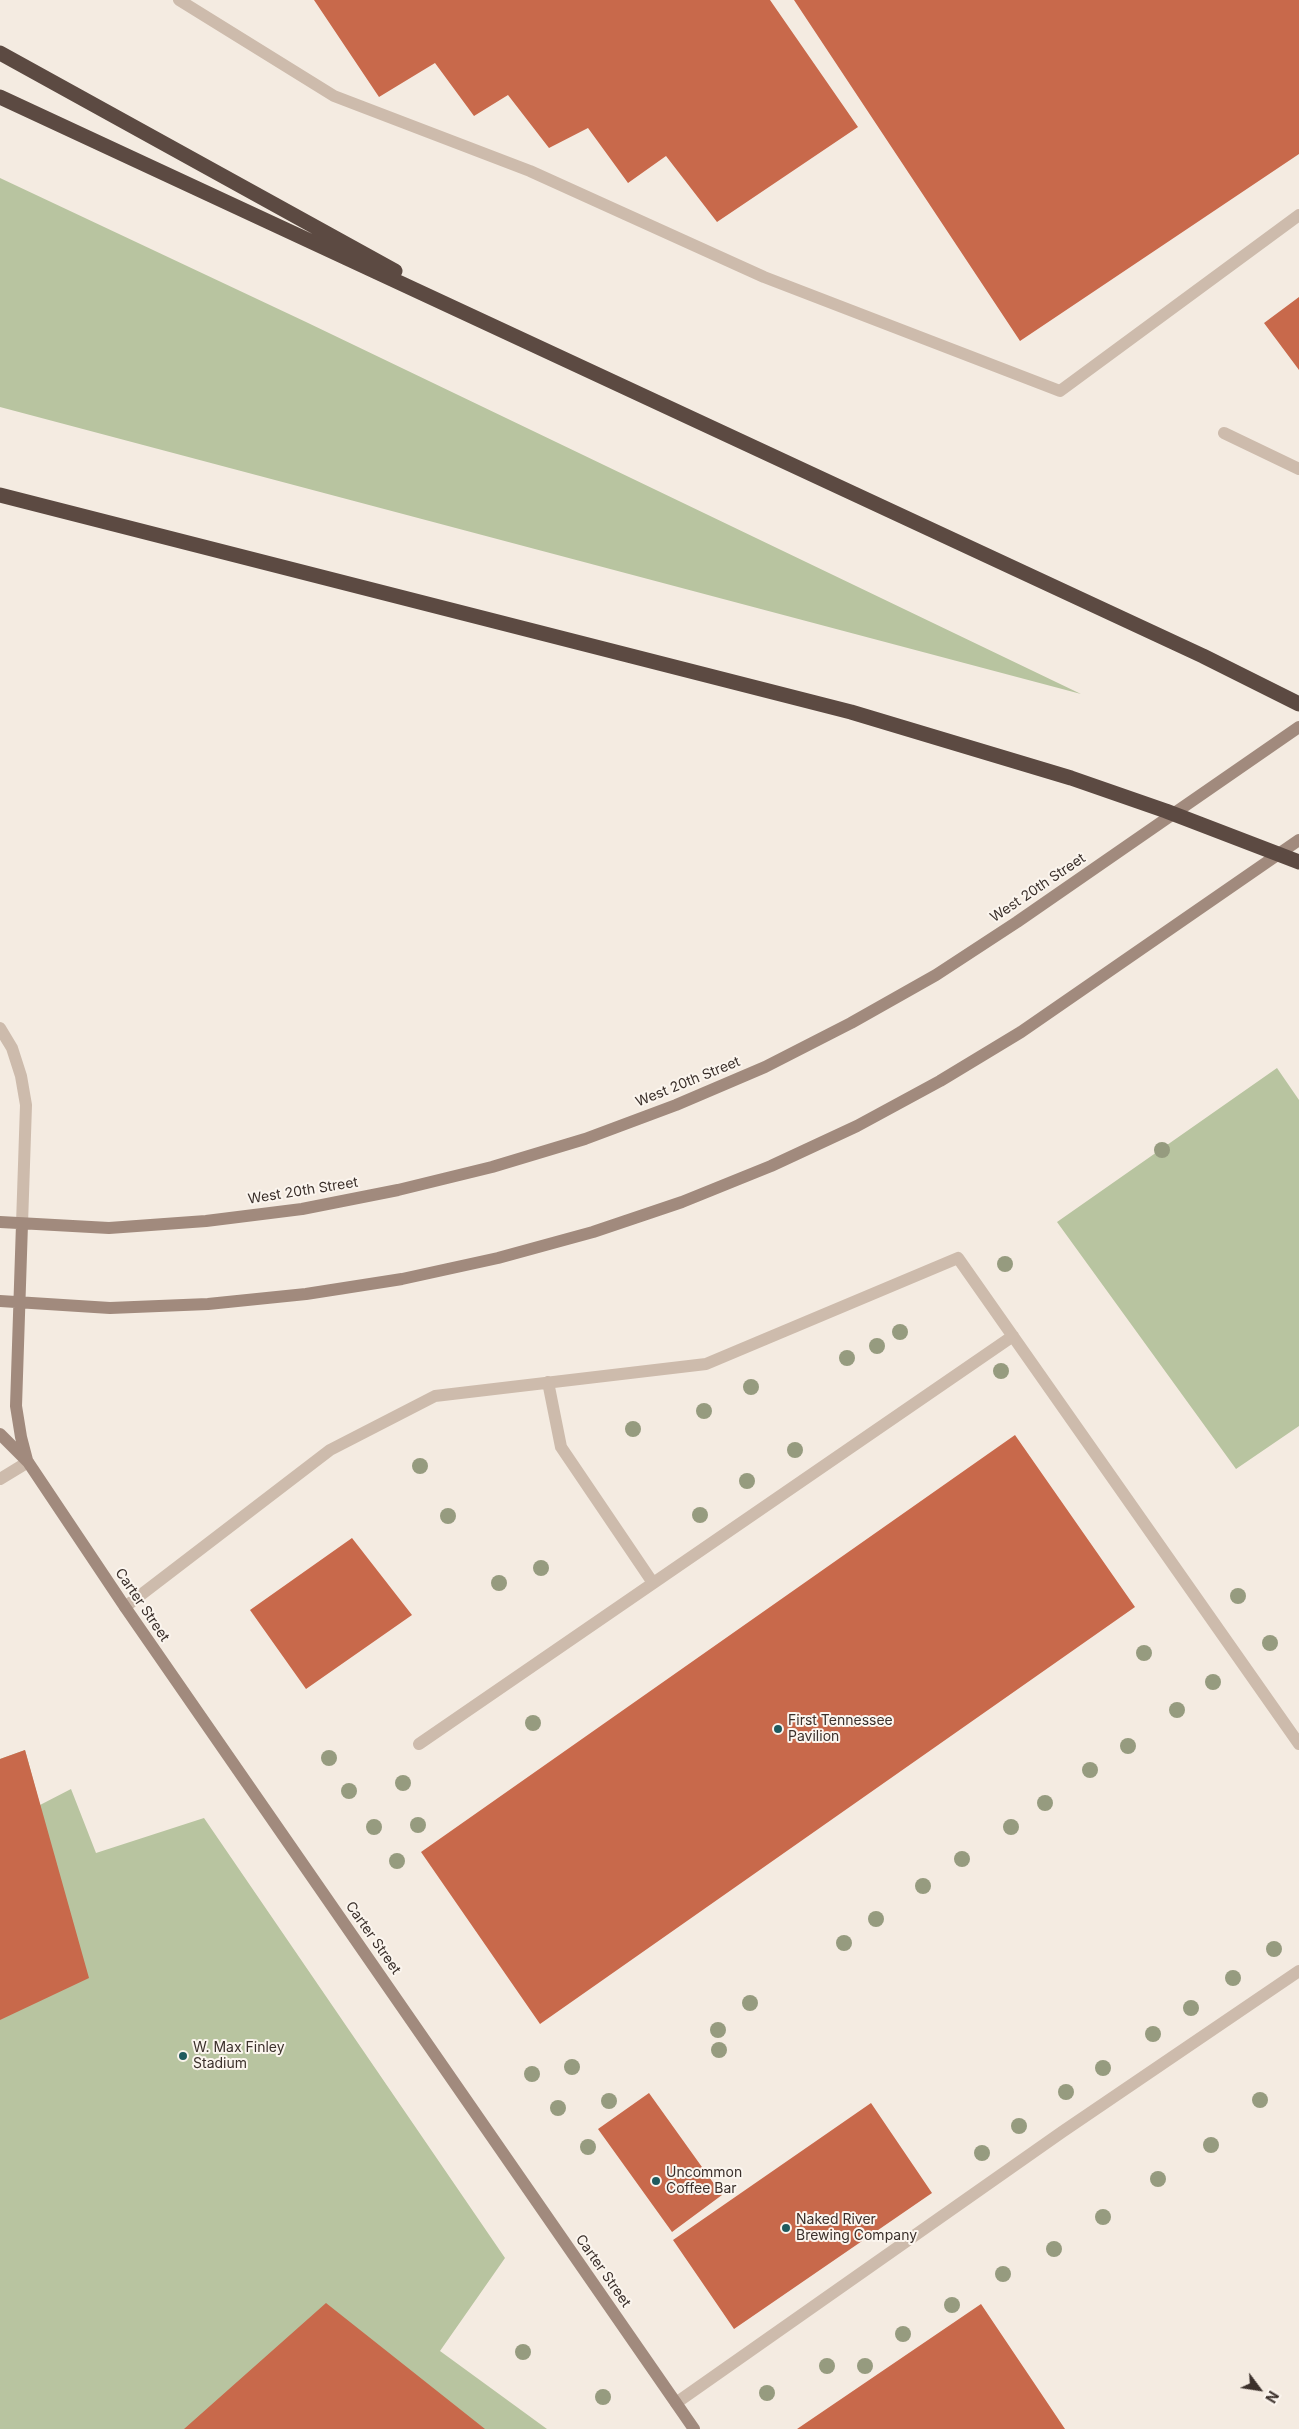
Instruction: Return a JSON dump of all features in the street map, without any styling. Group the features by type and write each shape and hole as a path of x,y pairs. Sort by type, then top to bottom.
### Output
{"highway":[{"path":"0,53 513,335"},
{"path":"0,97 1203,656 1299,704"},
{"path":"0,495 851,712 1071,778 1166,811 1299,862"}],"main road":[{"name":"West 20th Street","path":"0,1222 109,1228 206,1221 302,1209 398,1190 492,1167 585,1139 676,1105 774,1062 852,1023 936,975 1017,922 1299,727"},
{"path":"0,1301 110,1308 208,1304 306,1294 402,1279 498,1258 593,1232 682,1202 779,1162 857,1126 940,1081 1021,1032 1299,840"},
{"path":"22,1224 16,1406 21,1437 28,1462"},
{"path":"0,1434 28,1462"},
{"name":"Carter Street","path":"28,1462 125,1607 694,2429"}],"street":[{"path":"179,0 334,96 530,171 764,277 1060,391 1299,215"},
{"path":"1224,433 1299,469"},
{"path":"0,1028 12,1048 21,1076 26,1105 22,1224"},
{"path":"125,1607 330,1450 435,1396 706,1364 958,1258 1299,1744"},
{"path":"419,1744 1013,1336"},
{"path":"548,1382 561,1446 652,1583"},
{"path":"0,1479 28,1462"},
{"path":"676,2403 1078,2121 1299,1971"}],"green space":[{"path":"0,178 306,322 1081,694 0,407"},
{"path":"1277,1068 1299,1100 1299,1426 1236,1469 1057,1222"},
{"name":"W. Max Finley Stadium","path":"25,1750 40,1805 71,1789 96,1853 204,1818 505,2258 440,2351 547,2429 0,2429 0,1759"}],"building":[{"path":"314,0 770,0 858,127 717,222 666,156 628,183 588,128 549,148 508,95 474,116 435,63 379,97"},
{"path":"794,0 1299,0 1299,154 1020,341"},
{"path":"1299,297 1299,370 1264,323"},
{"name":"First Tennessee Pavilion","path":"1015,1435 1135,1607 540,2024 421,1852"},
{"path":"352,1538 412,1615 306,1689 250,1610"},
{"path":"25,1750 89,1978 0,2020 0,1759"},
{"path":"649,2093 722,2195 672,2232 598,2129"},
{"name":"Naked River Brewing Company","path":"871,2103 932,2193 734,2329 673,2240"},
{"path":"326,2303 485,2429 184,2429"},
{"path":"981,2304 1065,2429 797,2429"}],"place":[{"name":"First Tennessee Pavilion","path":"778,1729"},
{"name":"W. Max Finley Stadium","path":"183,2056"},
{"name":"Uncommon Coffee Bar","path":"656,2181"},
{"name":"Naked River Brewing Company","path":"786,2228"}]}
